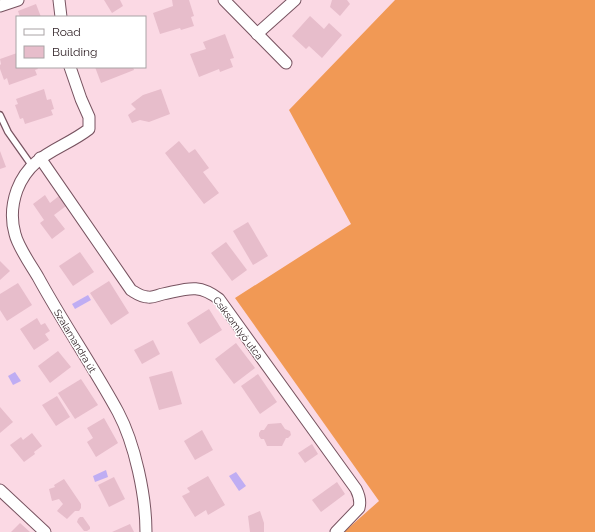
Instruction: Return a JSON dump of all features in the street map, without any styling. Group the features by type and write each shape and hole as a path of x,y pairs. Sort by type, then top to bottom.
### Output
{"street":[{"path":"0,6 18,0"},
{"path":"59,0 61,16"},
{"path":"224,0 286,63"},
{"path":"257,34 295,0"},
{"path":"36,162 89,129 89,116 81,99 70,68"},
{"name":"Csíksomlyó utca","path":"36,162 131,290 138,295 148,298 187,289 196,289 210,293 219,299 356,489 360,505 357,511 336,532"},
{"name":"Szalamandra út","path":"36,162 17,189 13,206 12,220 15,236 49,297 118,413 130,440 140,478 146,532"},
{"path":"0,490 45,532"}],"lane":[{"path":"0,115 8,132 36,162"}],"shaded area":[{"path":"395,0 595,0 595,532 344,532 379,501 235,298 351,224 289,110"},
{"path":"88,295 91,300 75,309 72,304"},
{"path":"15,372 21,381 13,385 8,376"},
{"path":"106,470 108,477 95,482 93,476"},
{"path":"236,472 246,486 239,491 229,476"}],"building":[{"path":"104,0 120,0 123,6 112,13"},
{"path":"172,0 189,0 194,16 191,17 194,26 181,30 180,28 160,34 153,13 173,6"},
{"path":"332,0 347,0 350,4 340,16 330,7"},
{"path":"36,4 41,16 20,16 18,11"},
{"path":"310,16 324,29 329,23 342,35 322,58 309,46 306,49 292,36"},
{"path":"225,34 234,58 230,59 233,67 220,72 219,69 199,77 190,54 206,49 203,42"},
{"path":"16,53 16,68 38,68 35,70 37,75 9,85 7,78 4,80 0,69 0,59"},
{"path":"95,68 133,68 134,70 101,83"},
{"path":"44,89 47,100 51,99 54,109 51,110 53,115 25,124 23,118 20,119 15,105 18,104 16,99"},
{"path":"161,89 170,114 149,122 140,120 132,123 128,115 136,109 131,104 143,95"},
{"path":"179,141 189,153 195,149 209,168 203,172 219,193 204,204 165,153"},
{"path":"0,151 6,167 0,169"},
{"path":"45,195 50,203 59,196 66,206 54,215 65,229 52,239 40,223 44,220 33,204"},
{"path":"248,222 268,256 253,265 233,231"},
{"path":"226,242 247,270 232,281 211,253"},
{"path":"80,252 94,272 73,286 59,266"},
{"path":"0,261 10,271 0,280"},
{"path":"109,281 129,313 111,325 90,293"},
{"path":"18,283 32,305 7,321 0,310 0,294"},
{"path":"209,309 222,330 200,344 187,323"},
{"path":"37,318 41,325 45,323 50,331 45,334 49,340 34,350 20,329"},
{"path":"153,340 160,354 142,364 134,350"},
{"path":"236,343 255,368 234,384 215,359"},
{"path":"58,351 71,367 50,383 38,366"},
{"path":"172,371 182,404 159,410 149,377"},
{"path":"258,374 277,402 260,414 241,386"},
{"path":"81,379 98,405 75,419 58,393"},
{"path":"57,396 70,417 56,426 42,405"},
{"path":"0,407 13,422 0,433"},
{"path":"104,418 118,443 96,457 87,442 93,438 87,428"},
{"path":"281,423 285,429 290,431 291,435 286,438 282,446 267,446 264,439 261,439 259,436 259,433 261,430 264,430 268,424"},
{"path":"202,430 213,450 195,460 184,441"},
{"path":"32,433 42,446 34,452 35,454 24,462 10,445 21,437 23,440"},
{"path":"312,444 318,454 305,463 298,453"},
{"path":"208,476 225,505 208,515 206,510 195,517 182,496 190,492 187,488"},
{"path":"114,477 125,499 109,507 98,485"},
{"path":"64,479 81,504 79,511 75,511 67,519 57,511 63,504 59,499 52,501 49,489 55,487 54,485"},
{"path":"337,482 345,494 321,512 312,500"},
{"path":"260,511 264,523 264,532 250,532 248,516"},
{"path":"80,517 83,517 90,527 87,531 84,531 77,522"},
{"path":"20,523 30,532 11,532"},
{"path":"130,524 134,532 112,532"}]}
